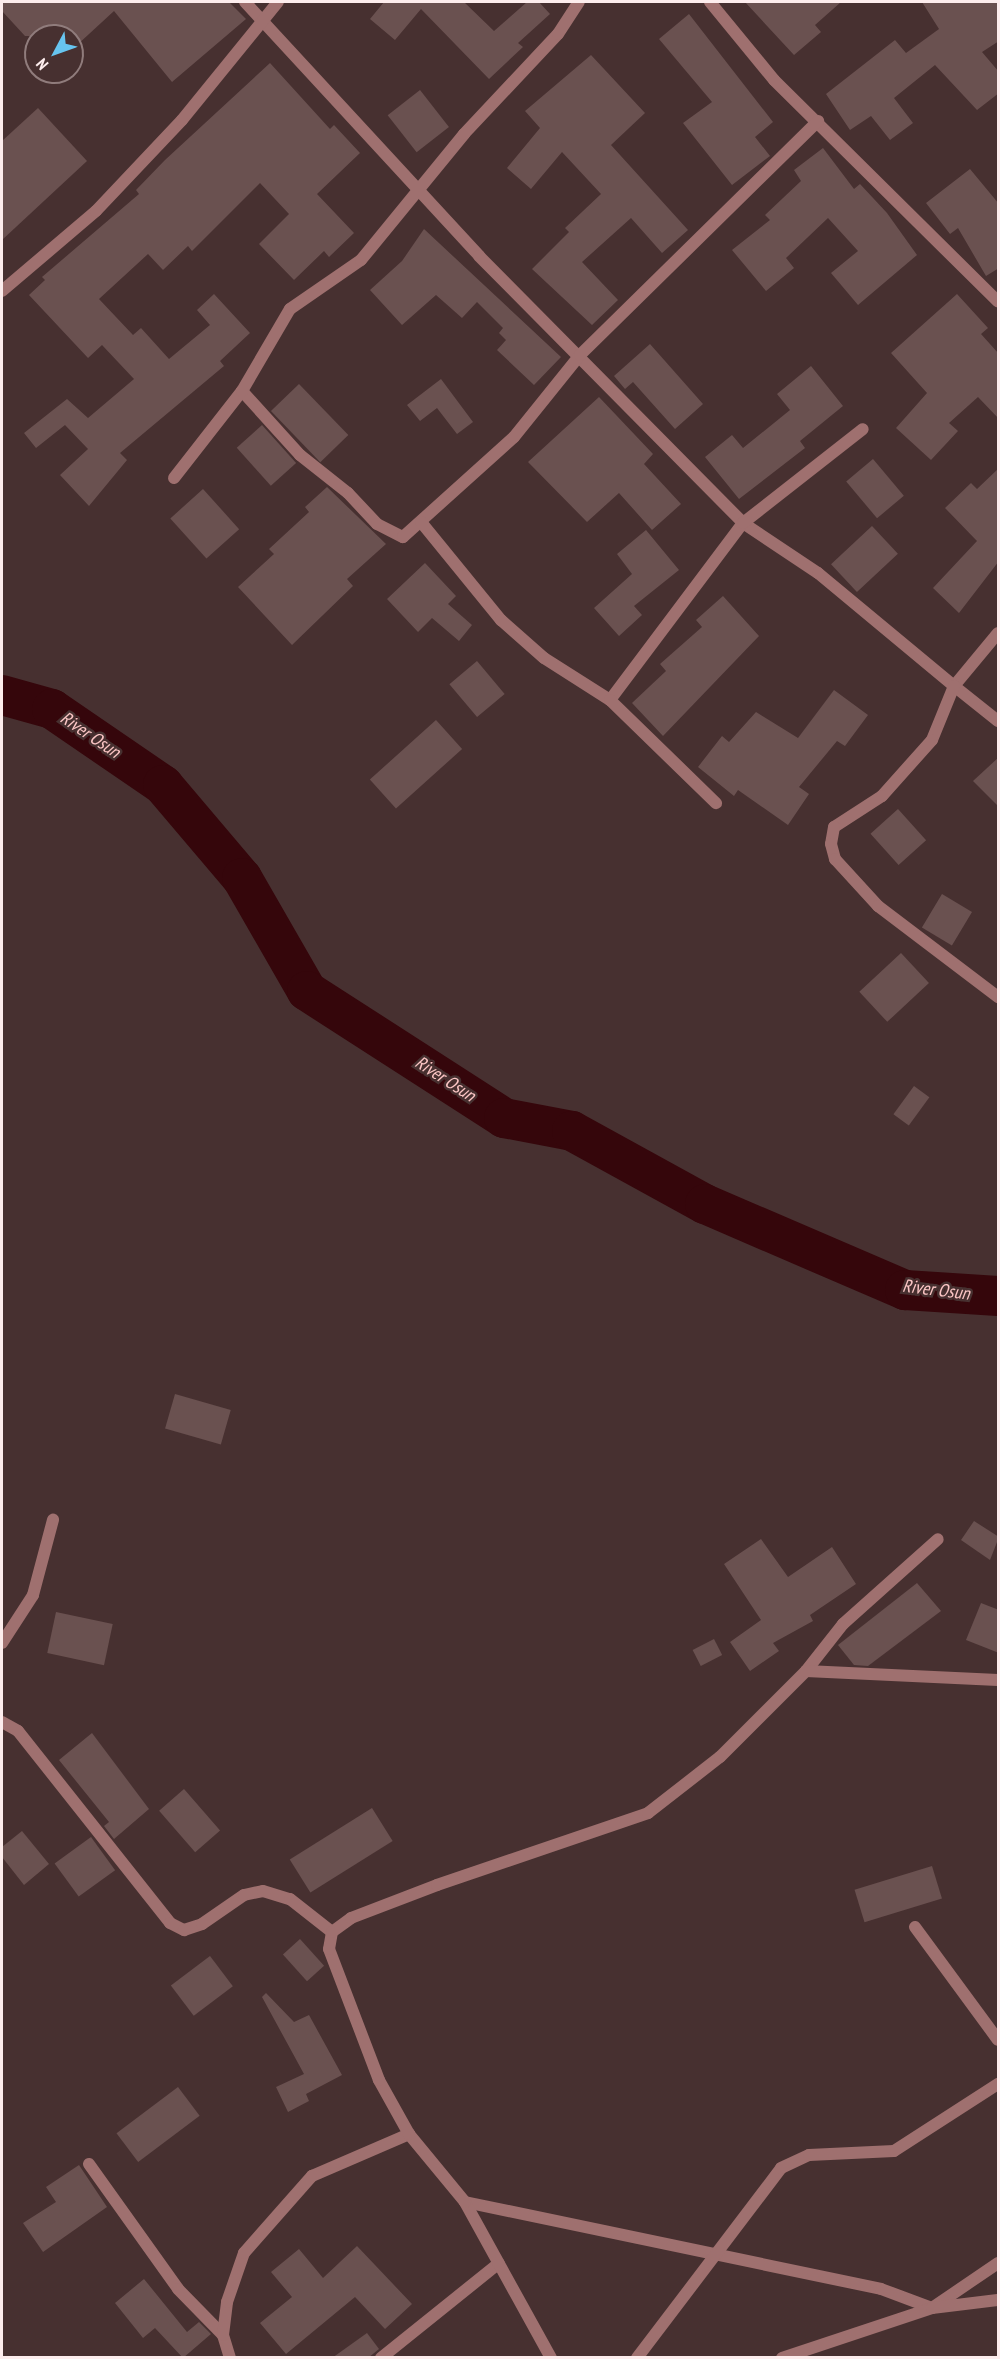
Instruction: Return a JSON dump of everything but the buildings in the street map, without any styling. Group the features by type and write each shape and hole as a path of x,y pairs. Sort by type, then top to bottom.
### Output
{"street":[{"path":"245,2 418,188 743,523 818,573 999,721"},
{"path":"2,291 96,211 182,120 261,18 278,2"},
{"path":"174,478 242,391 290,309 361,260 418,188 558,34 579,2"},
{"path":"710,2 774,80 999,302"},
{"path":"242,391 273,430 391,534 403,537 514,437 580,355 818,121"},
{"path":"610,700 743,523 863,429"},
{"path":"421,522 501,620 544,658 610,700 716,803"},
{"path":"999,633 954,686 932,740 882,796 834,827 831,844 835,860 878,906 999,997"},
{"path":"2,1642 33,1595 53,1520"},
{"path":"551,2358 465,2202 409,2134 356,2027 329,1949 332,1932 351,1918 437,1885 648,1813 720,1757 806,1671 843,1624 938,1539"},
{"path":"806,1671 999,1680"},
{"path":"2,1722 18,1731 170,1923 184,1929 202,1924 244,1895 263,1891 290,1899 332,1932"},
{"path":"915,1927 999,2040"},
{"path":"637,2358 684,2292 719,2255 763,2186 781,2169 809,2155 894,2151 999,2084"},
{"path":"230,2358 223,2335 227,2301 244,2253 312,2176 409,2134"},
{"path":"89,2164 178,2289 223,2335"},
{"path":"465,2202 881,2289 932,2308"},
{"path":"381,2358 500,2263"},
{"path":"932,2308 999,2264"},
{"path":"782,2358 932,2308 999,2300"}],"waterway":[{"name":"River Osun","path":"2,695 52,709 163,785 242,878 307,991 504,1118 572,1131 705,1204 905,1290 998,1296"}]}
